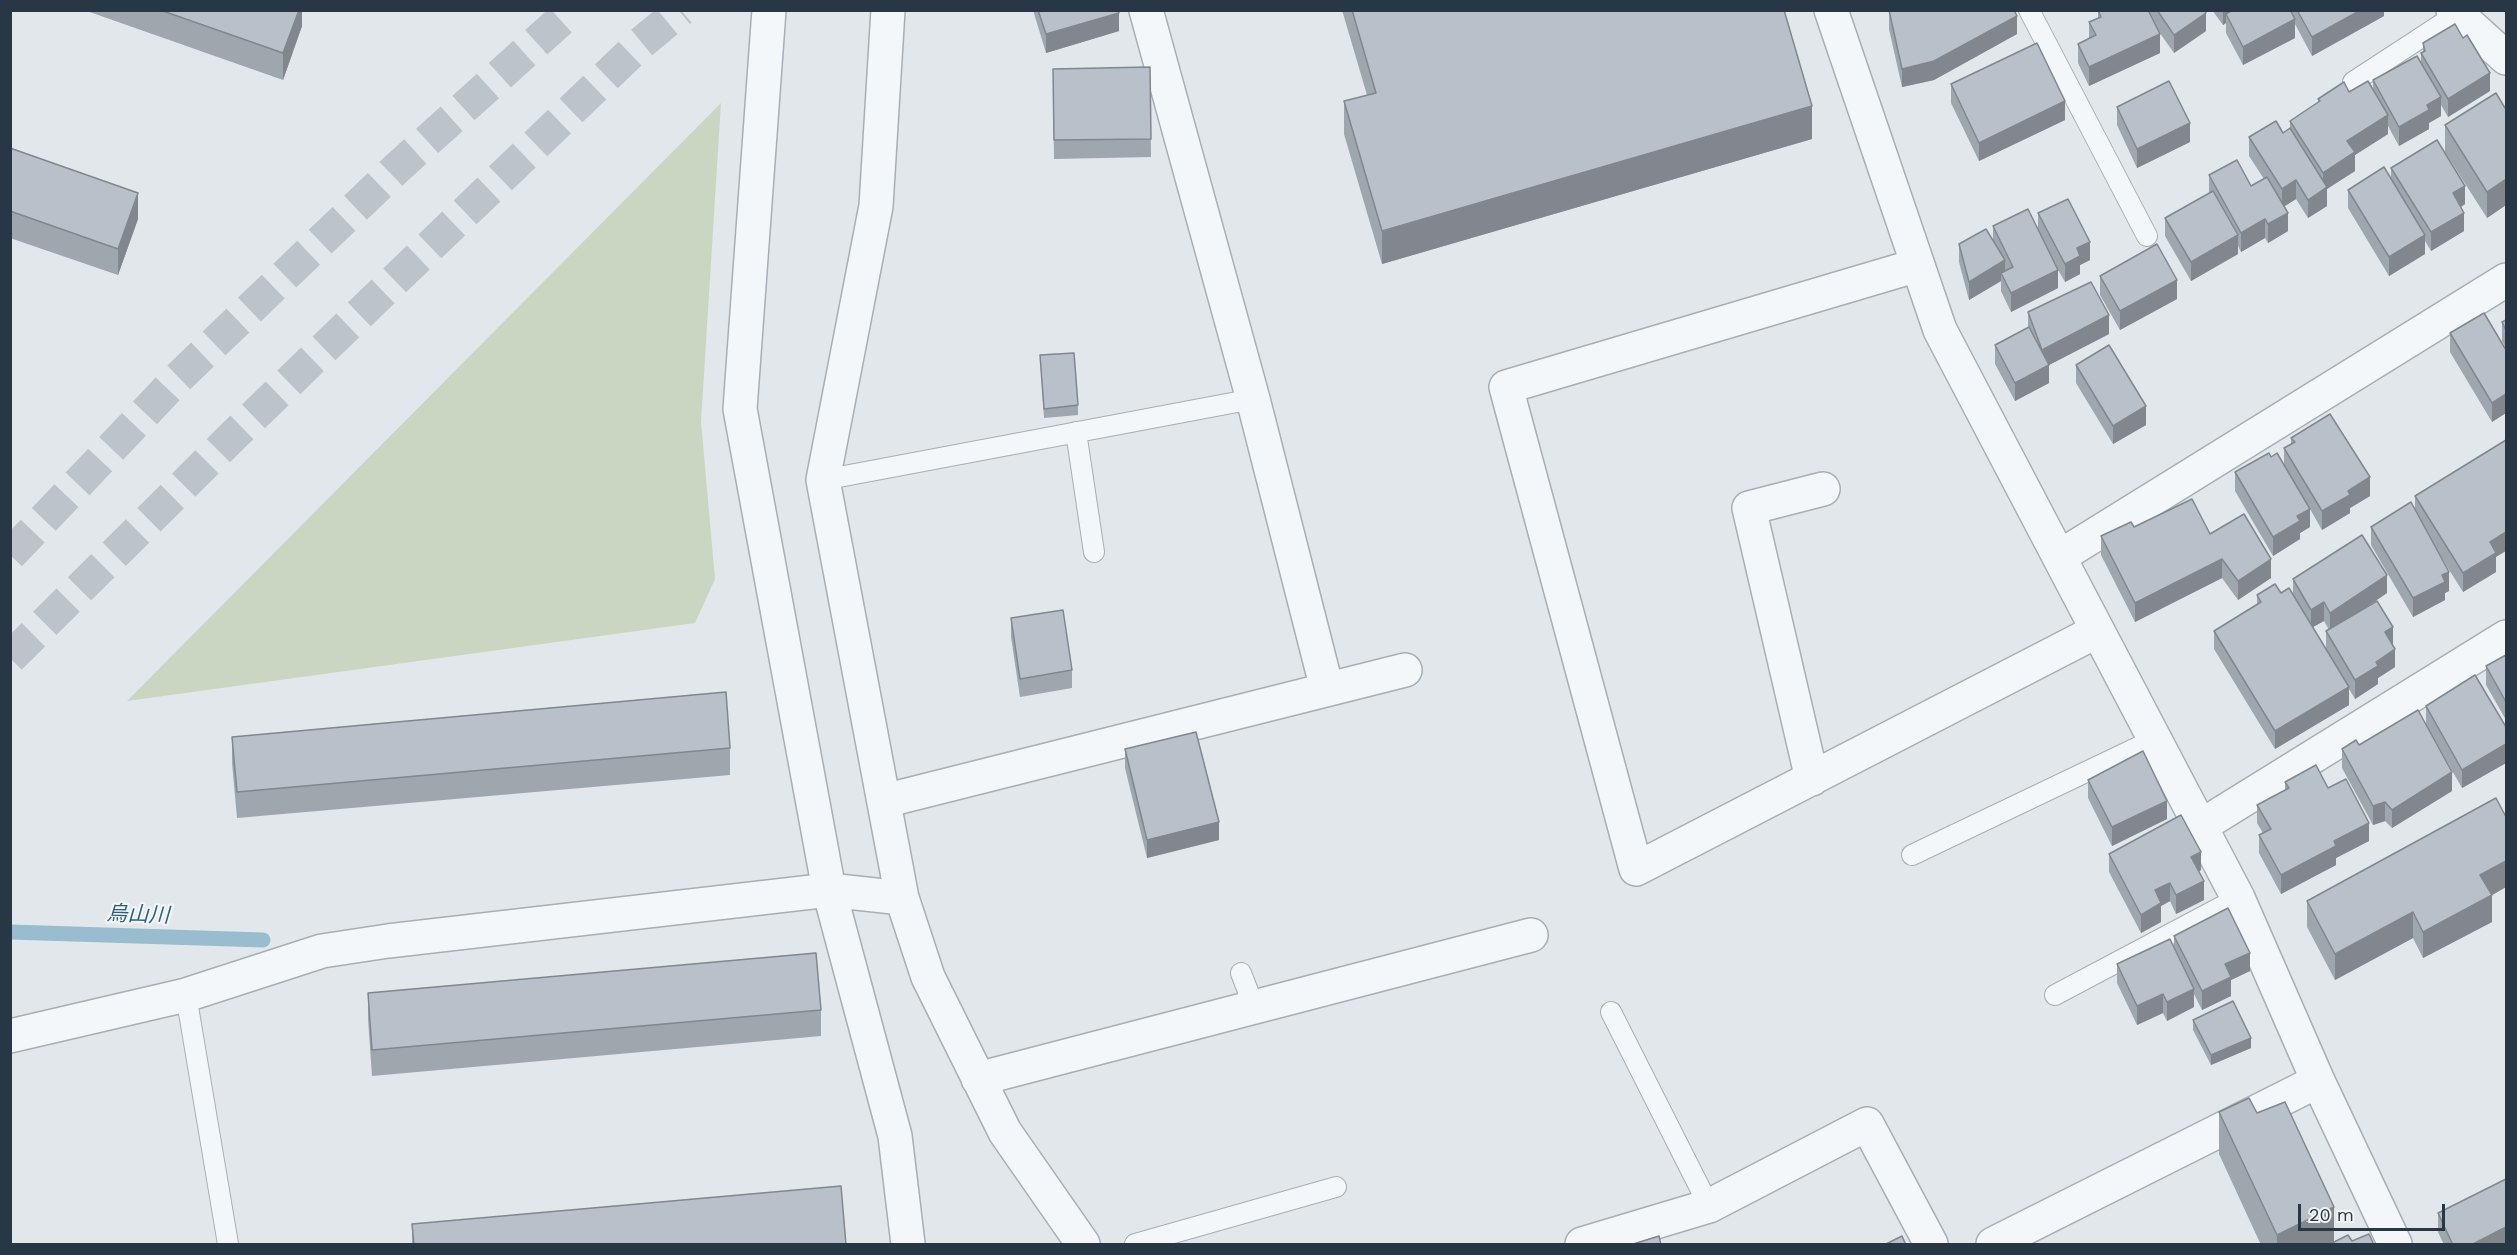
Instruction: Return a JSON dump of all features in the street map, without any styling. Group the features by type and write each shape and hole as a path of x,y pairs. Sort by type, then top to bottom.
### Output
{"street":[{"path":"769,10 740,409 829,890 895,1136 908,1245"},
{"path":"888,10 876,206 823,480 902,898 928,977 1005,1132 1083,1245"},
{"path":"1146,10 1253,399 1327,689"},
{"path":"1831,10 1940,330 2153,740 2238,898 2318,1081 2395,1245"},
{"path":"2455,12 2506,58"},
{"path":"1918,265 1506,387 1636,869 2097,631"},
{"path":"2059,556 2506,280"},
{"path":"1812,778 1749,508 1823,489"},
{"path":"2201,826 2506,637"},
{"path":"884,801 1405,670"},
{"path":"10,1036 186,995 322,951 388,941 829,890 902,898"},
{"path":"978,1079 1531,935"},
{"path":"1993,1245 2318,1081"},
{"path":"1582,1245 1709,1206 1867,1124 1931,1245"}],"lane":[{"path":"2030,10 2147,236"},
{"path":"2353,82 2455,12"},
{"path":"823,480 1253,399"},
{"path":"1076,432 1094,552"},
{"path":"1912,855 2153,740"},
{"path":"2055,995 2238,898"},
{"path":"1241,973 1254,1007"},
{"path":"186,995 228,1245"},
{"path":"1611,1012 1709,1206"},
{"path":"1135,1245 1336,1187"}],"green space":[{"path":"721,103 701,422 715,579 695,623 127,701"}],"building":[{"path":"160,10 299,10 283,53"},
{"path":"1038,10 1118,10 1119,13 1046,34"},
{"path":"1352,10 1784,10 1812,106 1382,231 1344,101 1376,93"},
{"path":"1889,10 2014,10 2017,16 1934,61 1902,69"},
{"path":"2098,10 2148,10 2160,34 2089,67 2078,44 2096,35 2089,22 2101,17"},
{"path":"2157,10 2205,10 2206,13 2174,35"},
{"path":"2233,10 2290,10 2295,19 2243,47 2226,14"},
{"path":"2297,10 2361,10 2312,37"},
{"path":"2455,24 2463,38 2467,35 2490,73 2448,99 2421,53 2425,51 2423,43"},
{"path":"2037,43 2065,101 1979,143 1951,84"},
{"path":"2417,56 2441,97 2427,105 2429,110 2399,127 2373,80"},
{"path":"1150,67 1151,139 1054,140 1053,69"},
{"path":"2169,81 2190,123 2137,149 2117,107"},
{"path":"2368,81 2388,115 2347,141 2355,152 2323,173 2290,121 2344,82 2349,92"},
{"path":"2496,93 2506,107 2506,179 2487,192 2445,125"},
{"path":"2276,121 2283,133 2290,128 2327,187 2308,200 2296,180 2282,189 2249,137"},
{"path":"2437,140 2465,186 2453,193 2464,213 2431,232 2391,168"},
{"path":"10,148 138,193 118,249 10,211"},
{"path":"2237,160 2251,186 2267,177 2288,213 2268,224 2265,219 2241,233 2209,175"},
{"path":"2384,167 2425,235 2389,257 2348,190"},
{"path":"2213,191 2238,235 2191,262 2165,218"},
{"path":"2068,199 2090,242 2077,248 2080,256 2065,264 2038,213"},
{"path":"2028,209 2058,270 2011,293 2001,273 2013,267 1993,226"},
{"path":"1986,229 2005,260 1969,282 1959,244"},
{"path":"2157,244 2177,280 2120,311 2100,276"},
{"path":"2091,282 2109,315 2042,350 2028,312"},
{"path":"2484,313 2506,350 2506,394 2492,403 2450,333"},
{"path":"2029,327 2049,365 2015,383 1995,345"},
{"path":"2109,345 2146,406 2113,426 2076,365"},
{"path":"1074,353 1078,405 1044,409 1040,355"},
{"path":"2330,414 2370,477 2348,491 2350,495 2322,511 2284,448 2295,442 2291,438"},
{"path":"2506,440 2506,532 2490,542 2496,553 2463,573 2415,496"},
{"path":"2269,453 2271,457 2277,453 2310,509 2297,516 2300,521 2273,537 2235,472"},
{"path":"2192,499 2210,534 2244,514 2271,559 2238,581 2222,559 2135,603 2101,536 2131,522 2134,527"},
{"path":"2411,502 2449,572 2442,575 2445,582 2413,598 2371,527"},
{"path":"2362,535 2387,575 2330,613 2324,602 2311,610 2293,579"},
{"path":"2275,584 2281,593 2289,588 2349,687 2275,731 2214,631 2261,602 2257,595"},
{"path":"2377,601 2393,627 2385,632 2395,649 2376,662 2378,666 2355,680 2326,631"},
{"path":"1063,610 1072,670 1020,679 1011,618"},
{"path":"2506,655 2506,702 2486,666"},
{"path":"2475,675 2506,727 2506,744 2462,770 2426,706"},
{"path":"726,692 730,748 237,792 232,737"},
{"path":"2418,710 2452,772 2392,810 2385,802 2373,806 2342,749 2356,740 2359,745"},
{"path":"1196,732 1219,822 1147,840 1125,749"},
{"path":"2143,751 2167,801 2112,827 2088,780"},
{"path":"2316,765 2328,788 2346,779 2369,823 2334,841 2336,846 2281,875 2259,835 2271,829 2257,805 2289,788 2285,782"},
{"path":"2496,798 2506,817 2506,861 2480,875 2492,895 2423,932 2413,912 2335,954 2307,901"},
{"path":"2181,815 2201,852 2191,857 2204,881 2176,895 2170,883 2155,890 2161,903 2141,915 2109,854"},
{"path":"2228,908 2250,953 2225,964 2231,977 2202,991 2174,936"},
{"path":"2170,939 2194,989 2167,1002 2163,994 2137,1006 2117,964"},
{"path":"816,953 821,1010 372,1050 368,993"},
{"path":"2233,1001 2251,1038 2211,1055 2193,1020"},
{"path":"2249,1098 2257,1113 2285,1102 2334,1207 2277,1235 2219,1112"},
{"path":"2506,1179 2506,1227 2471,1245 2453,1245 2438,1213"},
{"path":"841,1186 846,1245 414,1245 412,1224"},
{"path":"2369,1234 2374,1245 2328,1245 2348,1235 2352,1241"},
{"path":"1659,1236 1661,1245 1630,1245"},
{"path":"1902,1236 1906,1245 1884,1245"}],"waterway":[{"name":"烏山川","path":"10,932 263,940"}],"tunnel":[{"path":"10,555 178,378 396,169 572,10"},
{"path":"10,658 231,438 641,43 681,10"}]}
